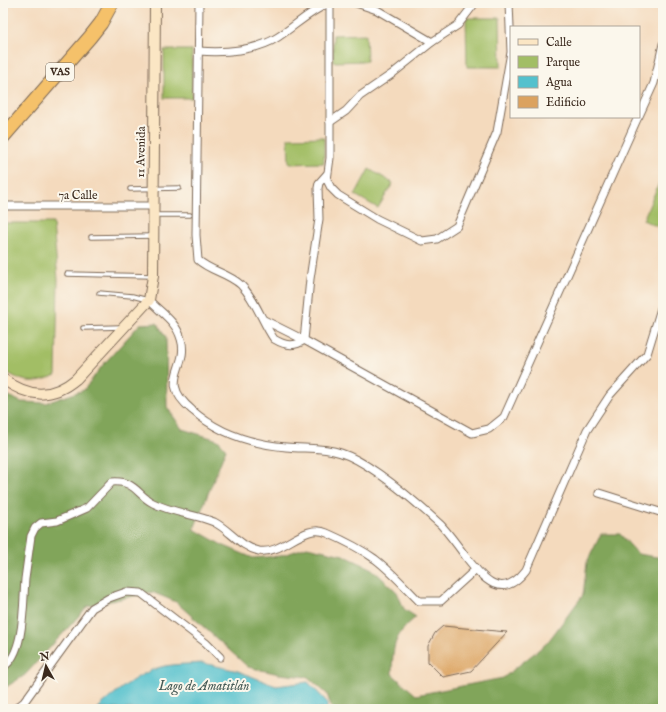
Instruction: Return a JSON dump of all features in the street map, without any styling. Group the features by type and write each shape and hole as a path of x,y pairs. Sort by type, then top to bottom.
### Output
{"highway":[{"name":"VAS","path":"3,126 88,26 102,3"},
{"name":"VAS","path":"3,137 90,37 101,23 112,3"}],"street":[{"name":"11 Avenida","path":"149,300 153,276 155,3"},
{"path":"199,3 196,235 198,260 225,273 242,286 264,320 270,333 279,342 291,346 304,340"},
{"path":"199,51 230,52 276,38 318,8 330,3 330,158 327,174 331,188 338,195 377,219 422,241 437,239 457,226 497,132 510,58"},
{"path":"356,3 377,10 432,42"},
{"path":"330,122 346,111 360,96 392,74 432,42 458,25 475,3"},
{"path":"509,3 510,28"},
{"path":"640,114 654,83 663,44"},
{"path":"264,320 304,340 472,432 489,429 504,416 638,118"},
{"path":"304,340 310,278 319,219 318,188 319,183 327,174"},
{"name":"7a Calle","path":"3,206 153,211"},
{"path":"3,379 16,388 30,392 46,394 59,390 76,379 122,327 149,300 172,321 179,334 183,354 176,374 175,386 179,396 191,410 215,427 247,440 286,448 331,450 351,457 387,481 438,521 485,580 498,586 515,582 526,570 587,430 610,395 647,354 662,305"},
{"path":"3,667 8,664 16,651 20,629 30,536 35,528 41,523 57,521 87,508 112,482 120,481 134,486 151,502 167,510 215,523 248,547 261,551 276,549 301,535 325,532 375,559 419,601 440,601 476,569"},
{"path":"599,493 663,513"},
{"path":"15,709 24,702 92,608 109,598 126,592 141,593 206,643 220,657"}],"lane":[{"path":"130,189 179,188"},
{"path":"153,211 190,215"},
{"path":"91,237 153,236"},
{"path":"67,274 153,276"},
{"path":"99,293 132,296 149,300"},
{"path":"83,328 122,327"}],"green space":[{"path":"466,18 500,18 501,67 467,67"},
{"path":"366,34 367,61 333,62 333,35"},
{"path":"164,50 192,50 192,98 164,98"},
{"path":"324,137 324,163 289,164 288,138"},
{"path":"369,169 393,183 378,208 355,195"},
{"path":"663,174 663,229 643,220"},
{"path":"3,223 53,223 58,280 56,375 41,380 23,380 3,370"},
{"path":"157,323 166,337 167,407 182,429 218,440 226,449 194,529 222,545 253,558 281,556 307,547 343,555 372,569 397,592 404,609 416,617 403,630 396,642 393,656 392,674 416,695 503,678 547,643 583,595 587,562 601,534 620,534 638,554 663,558 663,709 332,709 327,694 308,677 279,674 248,667 176,602 152,592 88,606 25,675 3,689 3,393 21,402 46,403 84,390 102,366 140,324"}],"water":[{"name":"Lago de Amatitlán","path":"203,663 238,671 276,686 308,682 327,702 327,709 97,709 120,689 147,672 165,666"}],"building":[{"path":"443,626 507,632 471,671 443,677 428,662 428,646 435,633"}]}
